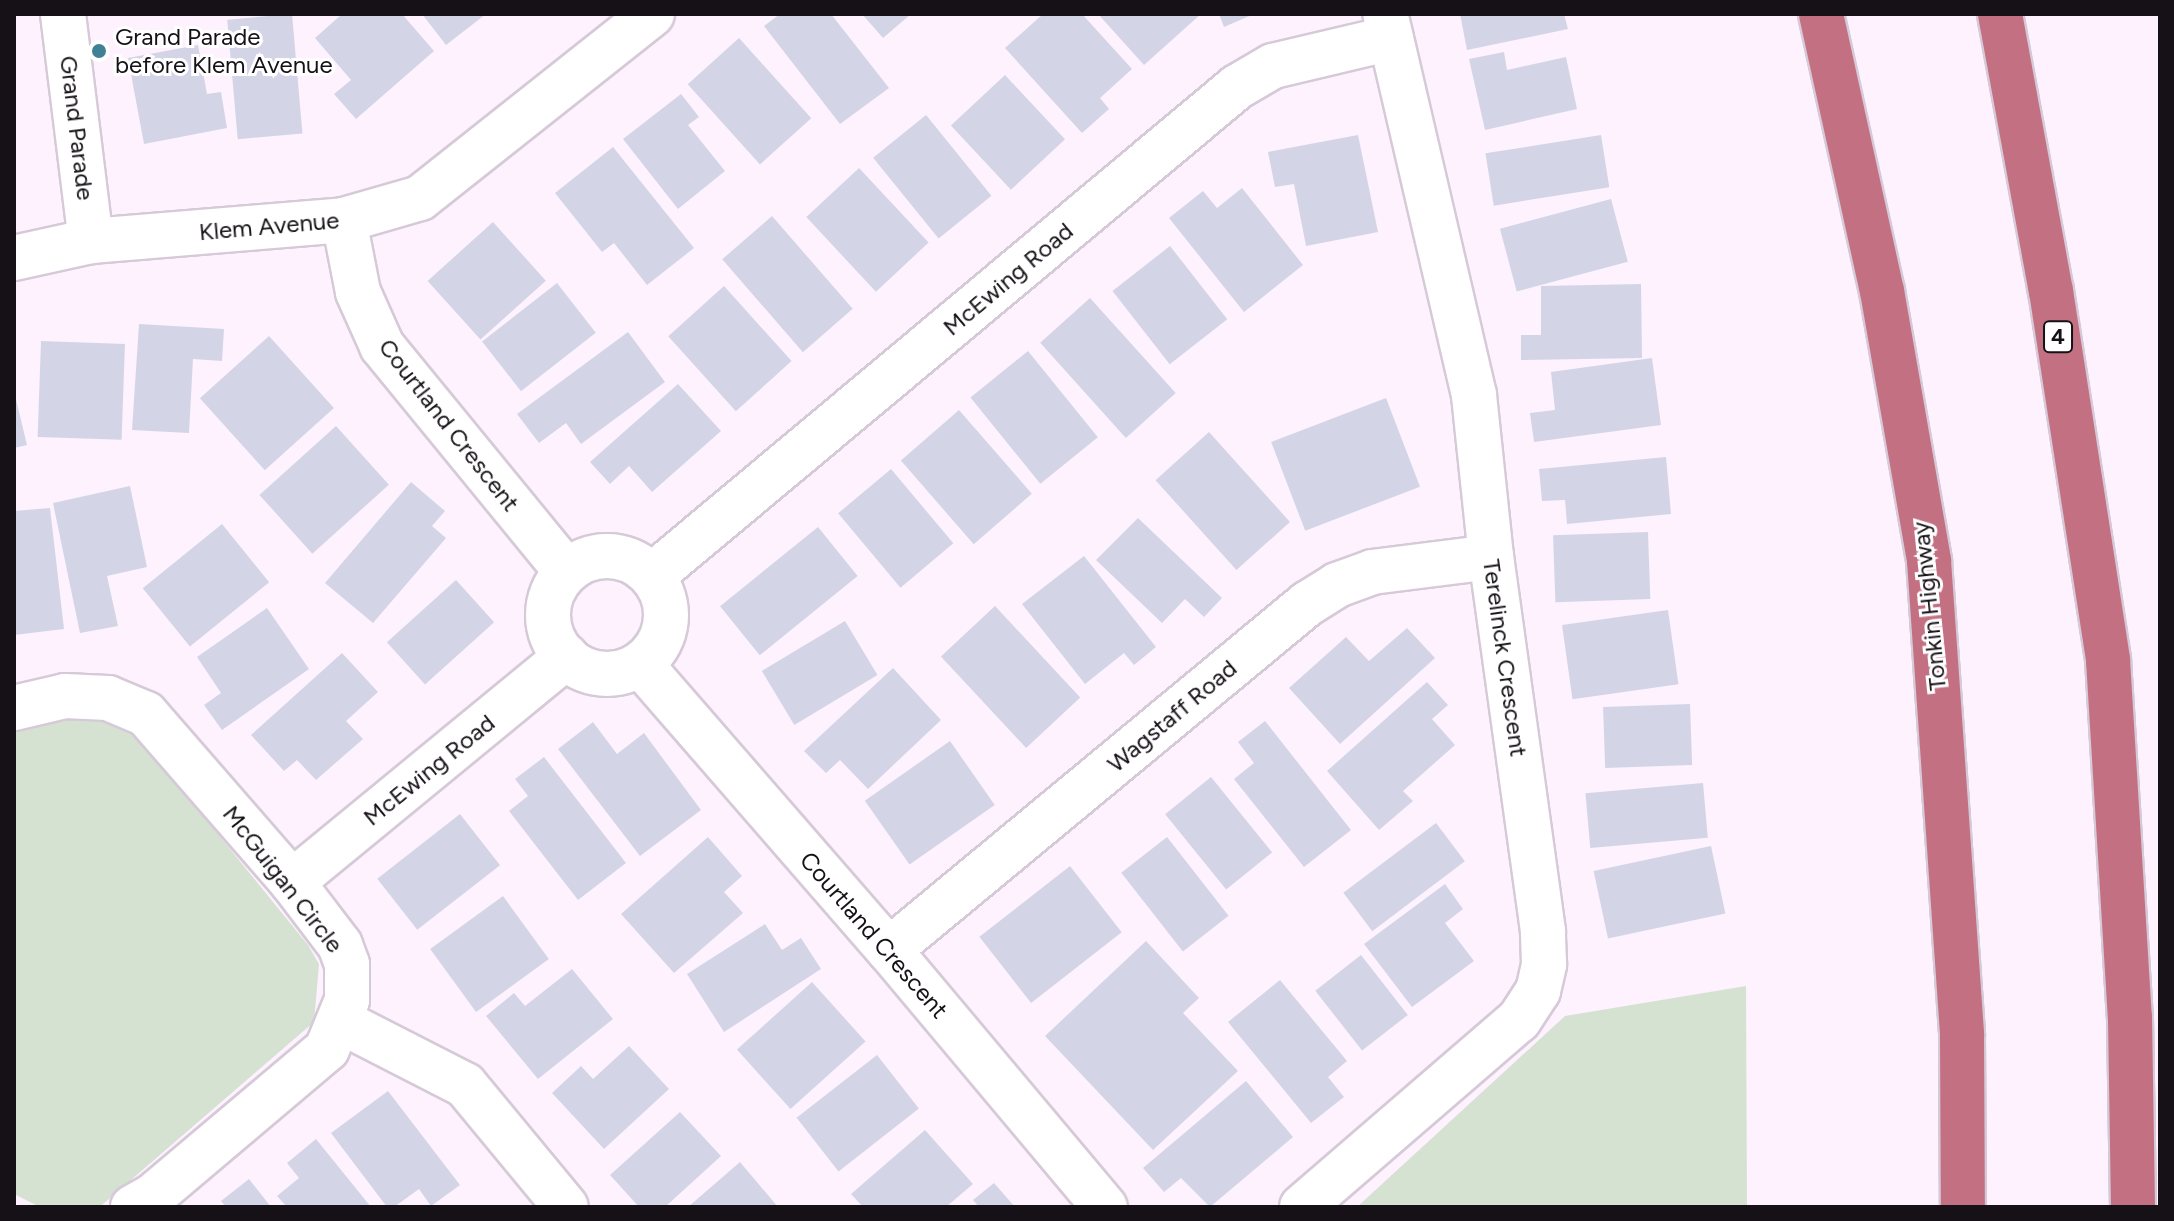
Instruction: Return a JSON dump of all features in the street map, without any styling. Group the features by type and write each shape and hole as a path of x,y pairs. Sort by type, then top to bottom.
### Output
{"highway":[{"name":"Tonkin Highway","path":"1821,14 1882,291 1929,561 1962,1036 1963,1207"},
{"name":"4","path":"2000,14 2051,291 2108,660 2130,1017 2133,1207"}],"street":[{"name":"Grand Parade","path":"63,14 91,241"},
{"name":"Klem Avenue","path":"14,258 91,241 344,220 420,198 652,14"},
{"name":"Terelinck Crescent","path":"1302,1207 1519,1020 1538,991 1544,964 1543,931 1491,557 1474,395 1388,26"},
{"name":"McEwing Road","path":"653,575 1237,87 1273,66 1388,26"},
{"name":"Courtland Crescent","path":"344,220 358,292 382,346 566,571"},
{"path":"594,556 624,557 653,575 668,610 659,645 641,665 610,675 586,671 566,657 549,629 550,596 566,571 594,556"},
{"name":"Wagstaff Road","path":"889,950 1307,604 1337,585 1372,572 1491,557"},
{"name":"McEwing Road","path":"292,882 566,657"},
{"name":"Courtland Crescent","path":"641,665 889,950 1105,1207"},
{"name":"McGuigan Circle","path":"14,708 65,696 108,698 146,714 292,882 340,945 347,964 347,1000 327,1049 153,1196 133,1207"},
{"path":"340,1021 465,1085 566,1207"}],"green space":[{"path":"68,710 102,717 140,738 308,945 319,964 314,1022 102,1205 40,1207 14,1194 14,722"},
{"path":"1746,986 1747,1207 1357,1207 1565,1016"}],"building":[{"path":"292,14 302,134 238,139 227,20"},
{"path":"342,14 402,14 434,51 356,119 334,94 351,80 315,38"},
{"path":"422,14 486,14 446,45"},
{"path":"780,14 831,14 889,88 840,124 764,26"},
{"path":"862,14 911,14 883,38"},
{"path":"1043,14 1082,14 1132,69 1100,98 1109,109 1082,133 1005,48"},
{"path":"1098,14 1201,14 1144,65"},
{"path":"1219,14 1254,14 1224,27"},
{"path":"1460,14 1564,14 1568,29 1467,50"},
{"path":"739,38 811,118 760,164 688,84"},
{"path":"198,45 207,94 221,92 227,128 144,144 128,58"},
{"path":"1504,52 1507,70 1566,57 1577,109 1485,130 1469,59"},
{"path":"1005,75 1065,139 1011,190 951,125"},
{"path":"681,94 699,117 688,125 725,171 678,209 623,139"},
{"path":"926,115 991,196 939,239 873,158"},
{"path":"1358,135 1378,232 1306,246 1294,184 1275,187 1268,152"},
{"path":"1601,135 1609,187 1494,206 1485,153"},
{"path":"613,147 694,248 647,285 614,243 602,252 555,193"},
{"path":"859,168 929,243 876,292 806,217"},
{"path":"1242,188 1303,265 1244,312 1169,218 1203,191 1217,208"},
{"path":"1611,199 1628,262 1517,292 1500,229"},
{"path":"772,216 853,309 803,352 722,259"},
{"path":"493,222 546,281 480,340 428,281"},
{"path":"1170,246 1227,319 1170,364 1112,291"},
{"path":"557,283 596,333 521,391 482,341"},
{"path":"1641,284 1642,358 1521,360 1521,335 1541,335 1541,286"},
{"path":"724,286 792,361 736,411 668,336"},
{"path":"1090,298 1176,393 1126,438 1040,343"},
{"path":"139,324 224,329 222,361 193,359 189,433 132,430"},
{"path":"628,332 665,382 581,444 566,423 539,443 517,414"},
{"path":"269,336 334,408 265,470 200,398"},
{"path":"41,341 125,344 122,440 38,437"},
{"path":"1028,351 1098,437 1040,484 970,398"},
{"path":"1652,358 1661,425 1534,442 1530,413 1555,410 1551,372"},
{"path":"678,384 721,431 652,492 629,466 610,484 590,462"},
{"path":"14,391 27,445 14,448"},
{"path":"1386,398 1420,487 1305,531 1271,442"},
{"path":"959,410 1032,494 974,544 901,461"},
{"path":"336,426 389,485 312,554 259,495"},
{"path":"1209,432 1290,522 1236,570 1155,480"},
{"path":"1666,457 1671,514 1567,524 1565,500 1542,501 1539,469"},
{"path":"891,469 953,543 900,588 838,513"},
{"path":"411,482 445,511 432,526 446,538 373,623 325,583"},
{"path":"130,486 147,567 107,576 118,626 80,633 53,503"},
{"path":"50,508 64,629 14,635 14,511"},
{"path":"1138,518 1222,598 1204,617 1185,599 1162,623 1096,560"},
{"path":"222,524 269,582 190,646 143,588"},
{"path":"818,527 858,576 760,655 720,606"},
{"path":"1648,532 1650,599 1555,602 1553,535"},
{"path":"1084,556 1156,647 1134,665 1124,653 1085,684 1022,604"},
{"path":"456,580 494,622 425,685 387,642"},
{"path":"995,606 1080,697 1026,748 941,656"},
{"path":"267,608 309,669 222,730 204,705 221,693 197,657"},
{"path":"1668,610 1678,684 1572,699 1562,625"},
{"path":"845,621 877,675 794,725 762,671"},
{"path":"1407,628 1435,658 1340,744 1289,688 1346,637 1369,661"},
{"path":"342,653 378,692 346,721 363,739 316,780 297,760 284,771 251,735"},
{"path":"893,668 941,720 868,789 840,760 826,773 804,751"},
{"path":"1427,682 1448,705 1432,719 1455,745 1403,791 1413,801 1379,830 1327,771"},
{"path":"1690,704 1692,765 1605,768 1603,707"},
{"path":"1265,721 1351,830 1304,867 1234,779 1254,763 1238,742"},
{"path":"593,722 617,754 644,733 701,810 640,856 558,749"},
{"path":"950,741 995,805 910,865 865,801"},
{"path":"544,757 626,863 578,900 509,811 528,796 515,779"},
{"path":"1211,777 1272,852 1226,890 1165,814"},
{"path":"1703,783 1708,838 1590,848 1585,793"},
{"path":"460,814 500,865 417,930 377,879"},
{"path":"1436,823 1465,861 1372,931 1343,893"},
{"path":"708,837 742,876 724,892 743,913 674,973 621,914"},
{"path":"1167,837 1229,916 1183,952 1121,873"},
{"path":"1711,846 1725,913 1608,938 1594,871"},
{"path":"1070,866 1122,932 1031,1003 979,937"},
{"path":"1445,884 1463,909 1445,923 1474,961 1412,1007 1364,944"},
{"path":"503,896 549,959 476,1012 430,949"},
{"path":"765,924 782,950 801,938 821,969 724,1032 687,974"},
{"path":"1146,941 1199,998 1183,1013 1238,1071 1153,1150 1045,1036"},
{"path":"1361,955 1408,1015 1362,1051 1315,991"},
{"path":"572,969 613,1019 538,1079 486,1016 514,993 525,1006"},
{"path":"1280,980 1347,1061 1328,1077 1344,1097 1311,1123 1228,1022"},
{"path":"812,982 866,1041 790,1109 737,1050"},
{"path":"629,1046 669,1089 604,1149 552,1093 581,1066 593,1079"},
{"path":"877,1055 919,1109 838,1171 797,1118"},
{"path":"1246,1081 1293,1137 1210,1207 1181,1178 1164,1192 1143,1168"},
{"path":"388,1091 460,1185 431,1206 419,1189 394,1207 387,1207 331,1133"},
{"path":"680,1112 721,1156 665,1207 639,1207 610,1175"},
{"path":"925,1130 973,1184 946,1207 863,1207 851,1194"},
{"path":"316,1139 371,1207 287,1207 277,1196 299,1178 287,1163"},
{"path":"740,1162 778,1207 688,1207"},
{"path":"249,1179 271,1207 226,1207 221,1201"},
{"path":"994,1183 1015,1207 979,1207 973,1200"}],"place":[{"name":"Grand Parade before Klem Avenue","path":"99,51"}]}
